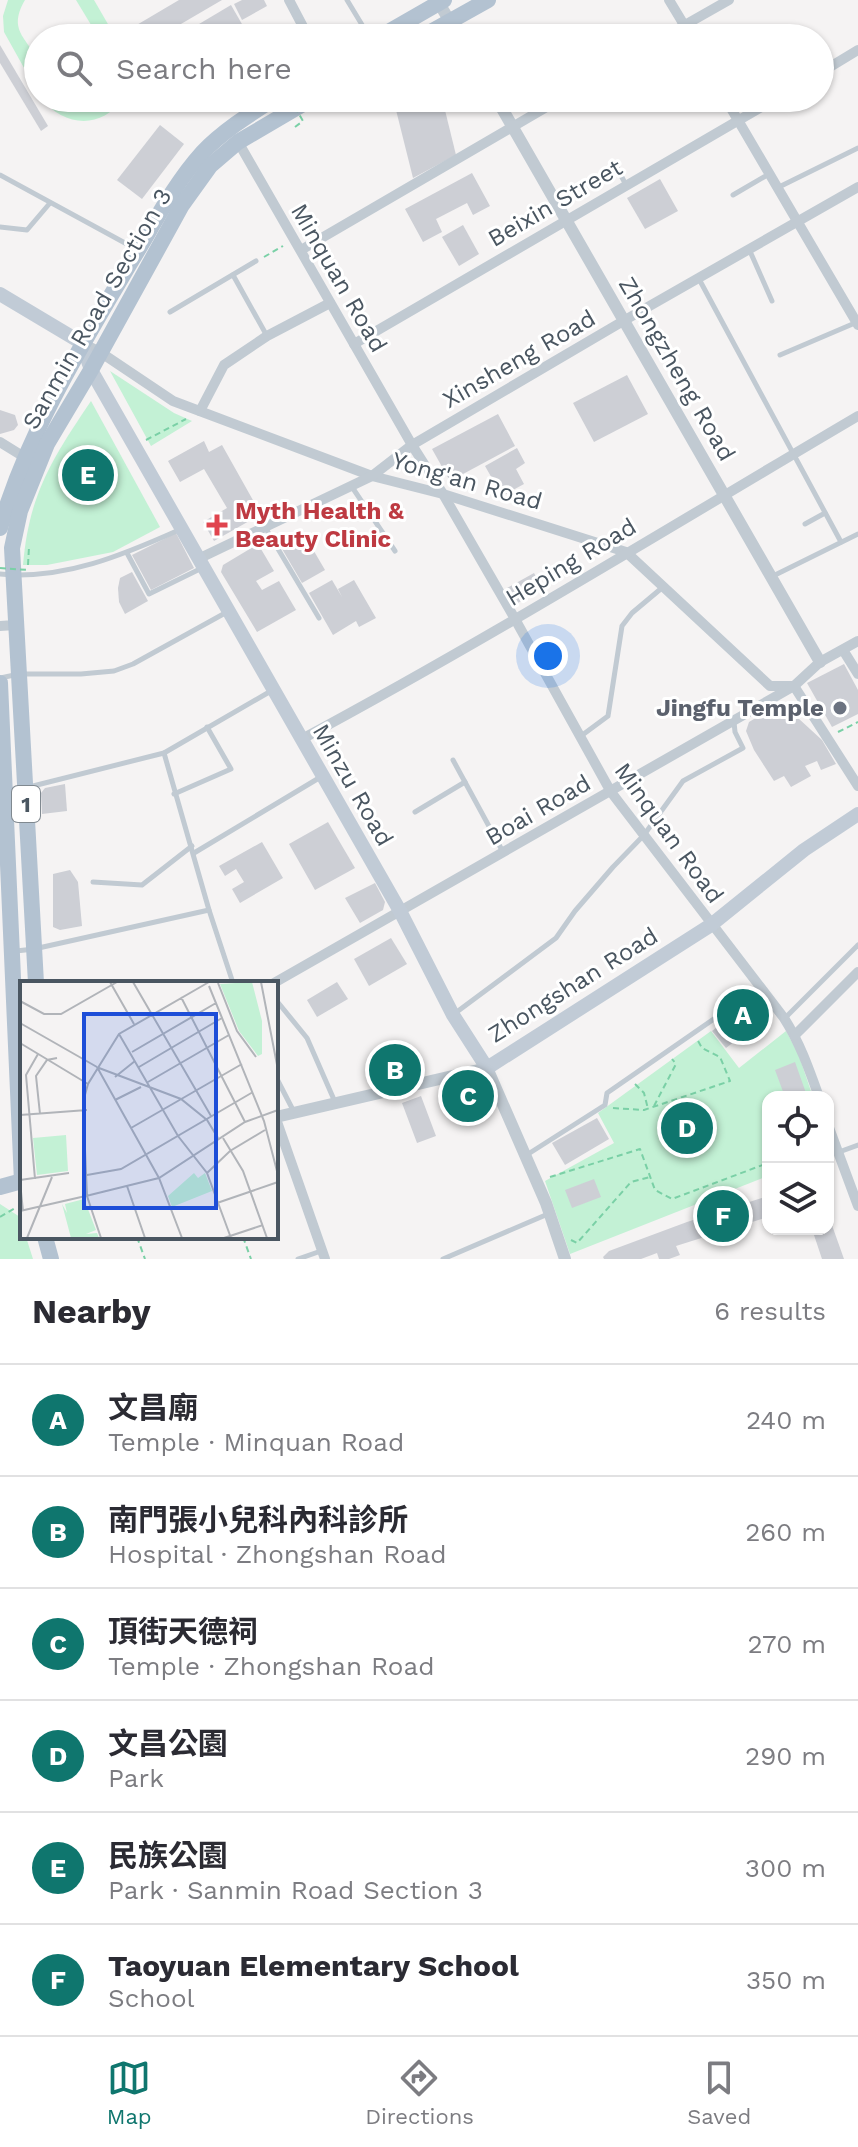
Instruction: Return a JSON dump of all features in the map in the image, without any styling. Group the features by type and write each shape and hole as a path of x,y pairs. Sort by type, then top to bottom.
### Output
{"main road":[{"path":"445,24 488,0"},
{"path":"401,24 440,1"},
{"name":"Sanmin Road Section 3","path":"36,981 19,674 8,625 4,572 31,461 47,444 91,370 182,205 233,135 259,112"},
{"name":"Sanmin Road Section 3","path":"0,528 82,343 184,177 202,153 283,112"},
{"path":"0,294 82,343"},
{"name":"Minzu Road","path":"82,343 91,370 134,447 324,775 400,911 453,1015 487,1068"},
{"name":"1","path":"0,680 20,1089"},
{"name":"Zhongshan Road","path":"487,1068 711,925 804,850 858,814"},
{"name":"1","path":"0,1187 20,1182"},
{"path":"46,1239 51,1259"}],"street":[{"path":"289,0 302,24"},
{"path":"669,0 683,24"},
{"path":"686,24 729,0"},
{"path":"440,1 452,24"},
{"path":"834,65 858,50"},
{"name":"Zhongzheng Road","path":"504,112 820,662"},
{"path":"301,250 538,112"},
{"path":"733,112 857,324"},
{"name":"Beixin Street","path":"354,344 753,112"},
{"name":"Minquan Road","path":"233,135 515,619 611,792 784,1018 795,1035 817,1091"},
{"name":"Xinsheng Road","path":"200,563 265,527 372,476 412,445 858,187"},
{"path":"200,411 224,365 267,336 330,303"},
{"name":"Yong'an Road","path":"82,343 173,401 372,476 443,494 626,552 770,686 794,686"},
{"name":"Heping Road","path":"302,739 515,619 858,416"},
{"path":"0,442 31,461"},
{"name":"Boai Road","path":"278,981 794,686 820,662 858,641"},
{"path":"843,650 858,674"},
{"path":"794,686 858,786"},
{"path":"795,1035 858,972"},
{"name":"Zhongshan Road","path":"278,1117 487,1068"},
{"name":"Minzu Road","path":"487,1068 565,1259"},
{"path":"278,1124 324,1255"},
{"path":"834,1142 858,1206"}],"lane":[{"path":"347,0 362,24"},
{"path":"778,187 858,148"},
{"path":"616,166 626,185"},
{"path":"733,195 769,173"},
{"path":"0,175 138,251"},
{"path":"0,227 27,230 50,203"},
{"path":"749,249 772,301"},
{"path":"170,312 256,261"},
{"path":"233,275 267,336"},
{"path":"698,278 841,542"},
{"path":"780,355 857,324"},
{"path":"351,486 395,551"},
{"path":"805,524 825,513"},
{"path":"265,527 319,618"},
{"path":"4,572 41,574 64,570 127,553 181,529"},
{"path":"772,577 858,534"},
{"path":"127,553 149,594 200,563"},
{"path":"581,737 608,716 622,626 632,613 663,587"},
{"path":"0,680 19,674 114,671 133,664 228,611"},
{"path":"5,790 25,788 164,753 275,689"},
{"path":"453,1015 556,938 575,911 644,835 683,781 743,748 735,732 734,721"},
{"path":"174,794 231,769 207,727"},
{"path":"164,753 232,981"},
{"path":"453,760 503,853"},
{"path":"194,853 324,775"},
{"path":"415,812 465,782"},
{"path":"93,882 142,885 192,846"},
{"path":"11,952 209,910"},
{"path":"784,1018 858,945"},
{"path":"524,1157 605,1105 607,1093 760,987"},
{"path":"278,1002 307,1038 336,1103"},
{"path":"278,1081 295,1113"},
{"path":"838,1153 858,1145"},
{"path":"443,1259 549,1214"},
{"path":"298,1259 324,1255"}],"path":[{"path":"294,127 303,121 298,112"},
{"path":"256,261 294,239"},
{"path":"134,447 200,411"},
{"path":"4,572 28,570 29,547"},
{"path":"827,737 857,724"},
{"path":"605,1105 615,1109 648,1109 730,1081 720,1057 702,1048 693,1033"},
{"path":"654,1107 676,1064 666,1052"},
{"path":"628,1078 644,1093 648,1109"},
{"path":"545,1179 640,1149 655,1190 672,1199 762,1165"},
{"path":"570,1239 577,1243 631,1182 650,1177"},
{"path":"0,1217 15,1208"},
{"path":"138,1239 145,1259"},
{"path":"244,1239 251,1259"}],"green space":[{"path":"8,0 25,0 18,21 24,39 24,68 4,32 3,16"},
{"path":"76,0 94,0 108,24 91,24"},
{"path":"57,112 110,112 93,120 82,121"},
{"path":"110,371 174,413 192,421 151,446"},
{"path":"91,401 160,527 113,552 47,565 23,565 37,497 54,460"},
{"path":"711,1031 739,1068 786,1031 798,1053 811,1091 762,1091 762,1178 570,1254 545,1181 614,1143 598,1113"},
{"path":"0,1204 20,1217 20,1239 27,1239 33,1259 0,1259"}],"building":[{"path":"179,0 222,0 181,24 138,24"},
{"path":"242,0 264,0 267,6 242,20 234,4"},
{"path":"231,5 242,24 199,24"},
{"path":"0,45 24,86 24,103 0,63"},
{"path":"30,112 40,112 48,126 41,131"},
{"path":"396,112 445,112 456,155 413,178"},
{"path":"160,125 184,144 142,199 117,180"},
{"path":"472,173 490,206 473,215 467,203 436,219 442,232 423,242 405,209"},
{"path":"660,179 678,211 645,229 627,198"},
{"path":"463,225 479,254 459,266 442,237"},
{"path":"627,375 648,414 594,442 573,403"},
{"path":"0,410 15,415 18,425 14,430 0,434"},
{"path":"498,414 515,446 450,481 432,449"},
{"path":"204,441 209,452 222,445 254,502 244,507 251,520 214,541 203,522 227,508 204,469 180,482 168,461"},
{"path":"517,448 525,463 516,469 524,484 502,496 485,466"},
{"path":"301,529 325,570 302,583 278,542"},
{"path":"176,533 194,568 151,590 132,555"},
{"path":"253,547 261,549 274,571 256,581 262,590 279,581 296,610 257,632 221,572 223,565"},
{"path":"132,572 148,601 125,614 119,602 118,588 120,578"},
{"path":"534,573 543,589 516,604 507,588"},
{"path":"332,580 342,597 338,589 354,580 376,618 359,627 356,621 333,635 309,593"},
{"name":"Jingfu Temple","path":"844,664 858,690 858,714 832,727 807,683"},
{"path":"777,705 786,707 822,740 836,764 821,770 817,761 805,766 811,776 791,787 784,776 774,781 746,731 749,722"},
{"path":"65,784 67,811 42,814 41,793 45,788"},
{"path":"328,822 355,868 315,890 289,844"},
{"path":"262,842 283,878 240,903 232,889 244,882 236,869 225,876 219,866"},
{"path":"70,870 78,882 82,926 60,930 53,927 53,874"},
{"path":"375,883 385,902 383,910 360,923 345,898"},
{"path":"391,938 407,964 369,986 354,959"},
{"path":"337,982 348,999 317,1017 307,1000"},
{"path":"748,1008 751,1012 756,1008 762,1015 740,1033 734,1026 738,1022 735,1018"},
{"path":"721,1024 735,1041 726,1048 712,1031"},
{"path":"795,1062 806,1091 783,1091 775,1070"},
{"path":"475,1085 481,1100 460,1108 454,1093"},
{"path":"421,1096 436,1136 417,1143 402,1103"},
{"path":"597,1118 609,1139 565,1165 552,1143"},
{"path":"594,1179 601,1197 572,1208 565,1190"},
{"path":"762,1198 762,1219 676,1246 680,1255 669,1259 659,1259 657,1253 641,1259 603,1257 609,1251"},
{"path":"834,1231 844,1259 822,1259 814,1235 834,1235"}],"place":[{"name":"民族公園","path":"88,475"},
{"name":"Myth Health & Beauty Clinic","path":"217,525"},
{"name":"Jingfu Temple","path":"840,708"},
{"name":"文昌廟","path":"743,1015"},
{"name":"南門張小兒科內科診所","path":"395,1070"},
{"name":"頂街天德祠","path":"468,1096"},
{"name":"文昌公園","path":"687,1128"},
{"name":"Taoyuan Elementary School","path":"723,1216"}]}
